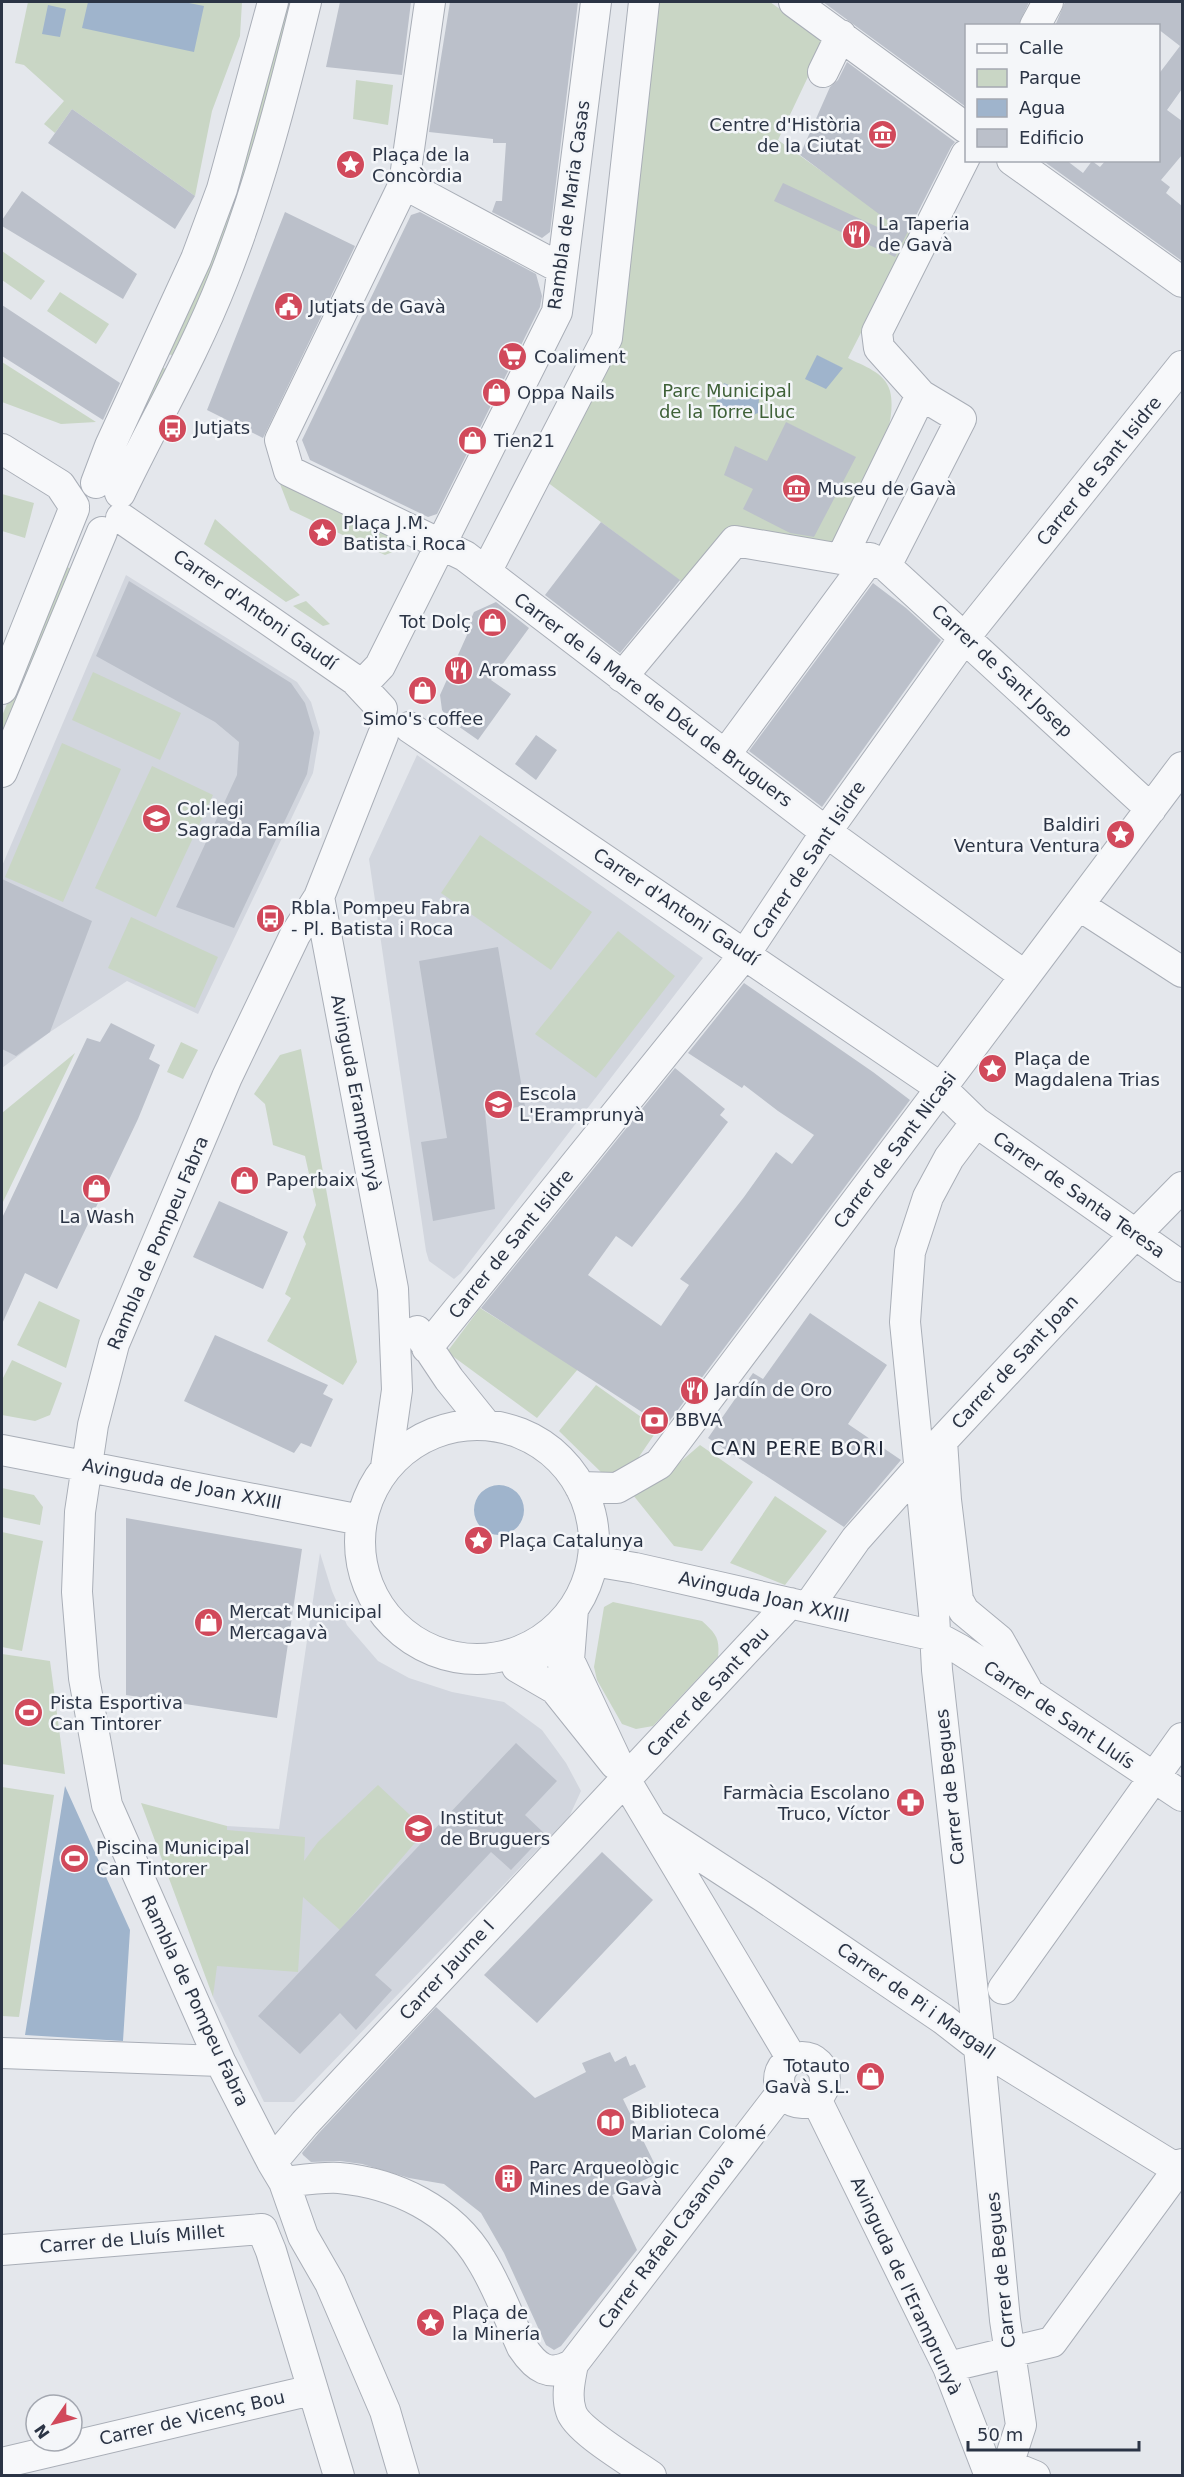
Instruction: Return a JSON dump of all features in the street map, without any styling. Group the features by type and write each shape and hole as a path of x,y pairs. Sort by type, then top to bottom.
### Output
{"street":[{"path":"2,772 110,446 196,259 222,189 273,2"},
{"path":"2,689 92,501 182,370 222,282 257,188 277,120 306,2"},
{"path":"430,2 404,184 562,269"},
{"name":"Rambla de Maria Casas","path":"362,685 380,666 557,312 596,2"},
{"path":"486,572 607,338 644,2"},
{"path":"794,2 965,127"},
{"path":"1036,24 1048,2"},
{"path":"823,72 841,35"},
{"path":"725,755 866,561 961,419 921,395 879,348 877,332 965,157"},
{"path":"1015,162 1182,282"},
{"name":"Carrer de la Mare de Déu de Bruguers","path":"404,184 279,440 289,471 465,556 826,832 1025,976"},
{"name":"Carrer de Sant Isidre","path":"427,1348 745,954 826,832 965,637 1182,366"},
{"path":"866,561 921,395"},
{"name":"Carrer d'Antoni Gaudí","path":"2,449 92,501 190,564 362,685 391,724 745,954 941,1088"},
{"path":"622,677 735,542 866,561"},
{"name":"Carrer de Sant Josep","path":"866,561 965,637 1151,809"},
{"name":"Rambla de Pompeu Fabra","path":"391,724 319,897 295,935 239,1051 114,1344 93,1425 80,1512 77,1592 84,1678 107,1805 220,2061 281,2181 303,2236 330,2283 385,2411 404,2475"},
{"name":"Carrer de Sant Nicasi","path":"580,1487 617,1488 659,1464 1080,906 1182,767"},
{"name":"Avinguda Eramprunyà","path":"319,897 393,1289"},
{"path":"1080,906 1182,972"},
{"path":"941,1088 976,1122"},
{"name":"Carrer de Santa Teresa","path":"976,1122 1182,1267"},
{"name":"Carrer de Begues","path":"976,1122 949,1158 928,1197 910,1252 905,1322 935,1636 1010,2352 1021,2425 1012,2473"},
{"name":"Carrer de Sant Joan","path":"1028,1693 999,1640 964,1611 958,1600 942,1441 1182,1187"},
{"path":"393,1289 427,1348 486,1425"},
{"path":"386,1467 397,1390 393,1289"},
{"path":"473,1660 508,1656 530,1647 558,1627 584,1591 593,1561 593,1525 580,1487 563,1463 541,1444 515,1431 486,1425 463,1425 431,1434 402,1452 386,1467 373,1487 361,1520 363,1573 371,1593 382,1611 396,1627 422,1646 441,1654 473,1660 539,1687 621,1773"},
{"name":"Avinguda de Joan XXIII","path":"2,1450 361,1520"},
{"name":"Carrer de Sant Pau","path":"621,1773 799,1605 920,1467"},
{"name":"Avinguda Joan XXIII","path":"593,1561 635,1568 935,1636"},
{"path":"573,1609 569,1660 621,1773 792,2059"},
{"name":"Carrer de Sant Lluís","path":"935,1636 1028,1693 1182,1796"},
{"path":"1003,1989 1155,1779 1182,1738"},
{"name":"Carrer Jaume I","path":"267,2240 281,2181 305,2123 445,1972 621,1773"},
{"name":"Carrer de Pi i Margall","path":"654,1825 772,1902 943,2019 979,2047 1181,2168"},
{"path":"2,2053 220,2061"},
{"path":"810,2058 823,2070 826,2079 824,2088 816,2099 807,2103 798,2103 789,2099 782,2092 779,2083 780,2073 792,2059 810,2058"},
{"name":"Carrer Rafael Casanova","path":"573,2364 782,2092"},
{"name":"Avinguda de l'Eramprunyà","path":"816,2099 948,2367"},
{"path":"1012,2473 948,2367 1052,2342 1181,2168"},
{"path":"281,2181 337,2178 365,2181 401,2191 430,2208 458,2230 481,2259 522,2347 530,2359 542,2368 560,2371 573,2364"},
{"path":"303,2236 267,2240 339,2475"},
{"name":"Carrer de Lluís Millet","path":"2,2250 267,2240"},
{"path":"573,2364 569,2385 571,2413 585,2430 651,2475"},
{"name":"Carrer de Vicenç Bou","path":"2,2463 312,2390"}],"shaded area":[{"name":"Col·legi Sagrada Família","path":"126,575 297,682 311,702 320,732 313,773 198,1014 127,981 50,1032 2,1068 2,866"},
{"name":"Escola L'Eramprunyà","path":"417,755 703,958 461,1273 454,1279 429,1261 426,1251 369,859"},
{"name":"Institut de Bruguers","path":"320,1553 332,1591 347,1625 378,1661 409,1678 452,1692 504,1702 542,1730 566,1763 581,1791 569,1817 294,2102 264,2102 213,1997 227,1826 279,1829"}],"green space":[{"path":"28,2 242,2 240,36 212,111 195,196 72,109 55,133 44,124 64,101 24,65 15,63"},
{"path":"289,2 301,2 262,146 178,358 169,354 233,197"},
{"name":"Parc Municipal de la Torre Lluc","path":"658,2 770,2 825,41 778,140 911,235 848,358 873,370 883,379 890,391 891,409 882,449 873,471 832,546 724,530 683,583 543,479 618,331"},
{"path":"356,80 393,85 388,125 353,119"},
{"path":"2,251 45,281 31,300 2,280"},
{"path":"60,292 109,324 96,344 47,311"},
{"path":"2,362 96,422 61,424 2,402"},
{"path":"162,367 172,373 131,450 120,444"},
{"path":"280,484 411,545 385,555 290,510"},
{"path":"2,494 34,503 25,538 2,531"},
{"path":"215,519 300,595 286,602 204,544"},
{"path":"63,566 76,570 2,752 2,716"},
{"path":"306,601 330,624 323,626 293,606"},
{"path":"93,672 181,713 160,760 72,720"},
{"path":"62,743 121,769 63,902 5,877"},
{"path":"152,766 213,795 156,917 95,888"},
{"path":"480,835 592,912 551,970 441,893"},
{"path":"131,917 218,957 195,1008 108,968"},
{"path":"618,931 675,976 596,1078 535,1034"},
{"path":"181,1042 198,1050 183,1079 167,1072"},
{"path":"301,1049 357,1362 343,1385 267,1341 291,1298 285,1294 306,1244 303,1237 316,1205 305,1156 273,1145 265,1104 254,1094 280,1055"},
{"path":"75,1053 2,1204 2,1113"},
{"path":"39,1301 80,1320 66,1368 17,1345"},
{"path":"480,1308 578,1369 537,1418 447,1352"},
{"path":"12,1360 62,1383 50,1415 35,1421 2,1415 2,1380"},
{"path":"596,1385 658,1429 632,1467 605,1476 559,1431"},
{"path":"700,1445 753,1482 702,1551 674,1546 633,1495 664,1476"},
{"path":"2,1488 34,1495 43,1507 40,1525 2,1517"},
{"path":"775,1496 827,1531 785,1585 730,1563"},
{"path":"2,1532 43,1541 22,1651 2,1647"},
{"path":"613,1602 702,1621 714,1633 718,1641 718,1657 653,1726 636,1729 622,1724 597,1680 594,1667 604,1607"},
{"name":"Pista Esportiva Can Tintorer","path":"2,1654 50,1661 65,1774 2,1764"},
{"path":"378,1785 426,1830 340,1930 303,1897 298,1972 217,1966 213,1997 141,1803 227,1826 227,1830 305,1837 304,1861 318,1842"},
{"path":"2,1787 54,1795 19,2017 2,2016"}],"water":[{"path":"88,2 184,2 204,6 194,52 82,28"},
{"path":"48,5 66,9 60,37 42,34"},
{"path":"817,355 843,368 826,389 805,379"},
{"path":"724,383 759,398 758,413 751,416 749,420 715,405"},
{"path":"494,1485 504,1485 517,1492 524,1505 524,1515 517,1528 504,1535 494,1535 485,1531 478,1524 474,1515 474,1505 478,1496 485,1489"},
{"name":"Piscina Municipal Can Tintorer","path":"65,1786 130,1930 123,2041 25,2035"}],"building":[{"path":"340,2 411,2 402,75 326,67"},
{"path":"450,2 578,2 550,232 542,238 492,212 496,201 502,201 506,143 493,143 493,139 429,132"},
{"path":"823,2 1029,2 1019,24 965,24 965,106"},
{"path":"1065,2 1182,2 1182,89 1167,110 1182,121 1182,155 1161,180 1170,187 1166,193 1182,206 1182,261 1045,162 1069,162 1083,173 1091,162 1100,167 1104,162 1160,162 1160,72 1180,46 1160,31 1160,24 1056,24"},
{"path":"847,62 955,142 895,257 774,201 783,183 886,231 891,223 800,155 830,87 838,80"},
{"path":"72,109 195,196 175,229 48,143"},
{"path":"22,191 137,274 123,299 2,226 2,220"},
{"name":"Jutjats de Gavà","path":"285,212 355,246 263,438 207,410"},
{"path":"420,212 536,274 542,296 540,307 437,514 428,517 310,460 302,440 411,215"},
{"path":"2,305 120,383 103,420 2,356"},
{"name":"Museu de Gavà","path":"786,422 856,457 814,537 790,533 743,509 753,489 724,475 735,446 767,461"},
{"path":"601,522 680,580 620,653 545,595"},
{"path":"129,581 291,683 305,703 314,733 307,774 234,928 176,907 237,775 239,742 215,722 96,656"},
{"path":"873,583 906,608 941,640 822,807 749,751"},
{"path":"496,602 529,628 491,680 511,694 478,740 448,719 442,710 440,695 467,635 465,633 474,612"},
{"path":"536,735 557,750 536,780 515,764"},
{"path":"2,879 92,921 50,1032 16,1056 2,1049"},
{"path":"498,947 525,1106 485,1112 495,1209 433,1221 421,1142 447,1138 419,961"},
{"path":"744,983 910,1100 665,1427 481,1308 675,1068 725,1109 720,1115 728,1122 632,1247 616,1236 588,1275 661,1326 689,1285 680,1279 776,1152 792,1164 814,1135 744,1085 742,1088 688,1053"},
{"path":"111,1023 155,1045 149,1059 160,1065 138,1119 57,1289 25,1273 2,1324 2,1218 87,1038 100,1042"},
{"path":"219,1201 288,1232 263,1289 193,1257"},
{"path":"810,1313 887,1365 848,1424 901,1460 844,1527 708,1438 753,1373 763,1379"},
{"path":"215,1335 328,1385 323,1394 333,1399 311,1447 301,1443 294,1453 184,1401"},
{"name":"Mercat Municipal Mercagavà","path":"126,1518 302,1549 277,1718 126,1695"},
{"path":"516,1743 557,1781 525,1815 545,1834 511,1870 491,1852 375,1975 392,1990 356,2030 340,2013 300,2054 258,2016"},
{"path":"602,1852 653,1900 537,2023 484,1975"},
{"name":"Parc Arqueològic Mines de Gavà","path":"436,2007 535,2098 586,2072 582,2063 610,2052 615,2062 626,2056 630,2066 635,2064 646,2087 623,2099 659,2173 612,2195 637,2250 561,2346 554,2350 546,2345 504,2253 481,2213 444,2184 409,2178 362,2164 340,2161 311,2162 302,2153"}],"place":[{"name":"Centre d'Història de la Ciutat","path":"882,135"},
{"name":"Plaça de la Concòrdia","path":"351,165"},
{"name":"La Taperia de Gavà","path":"857,234"},
{"name":"Jutjats de Gavà","path":"288,307"},
{"name":"Coaliment","path":"513,357"},
{"name":"Oppa Nails","path":"496,393"},
{"name":"Jutjats","path":"173,428"},
{"name":"Tien21","path":"473,441"},
{"name":"Museu de Gavà","path":"796,489"},
{"name":"Plaça J.M. Batista i Roca","path":"322,533"},
{"name":"Tot Dolç","path":"492,622"},
{"name":"Aromass","path":"458,670"},
{"name":"Simo's coffee","path":"423,690"},
{"name":"Col·legi Sagrada Família","path":"156,819"},
{"name":"Baldiri Ventura Ventura","path":"1121,835"},
{"name":"Rbla. Pompeu Fabra - Pl. Batista i Roca","path":"270,918"},
{"name":"Plaça de Magdalena Trias","path":"993,1069"},
{"name":"Escola L'Eramprunyà","path":"498,1104"},
{"name":"Paperbaix","path":"245,1180"},
{"name":"La Wash","path":"97,1188"},
{"name":"Jardín de Oro","path":"694,1390"},
{"name":"BBVA","path":"654,1420"},
{"name":"Plaça Catalunya","path":"478,1541"},
{"name":"Mercat Municipal Mercagavà","path":"208,1622"},
{"name":"Pista Esportiva Can Tintorer","path":"29,1713"},
{"name":"Farmàcia Escolano Truco, Víctor","path":"911,1803"},
{"name":"Institut de Bruguers","path":"419,1828"},
{"name":"Piscina Municipal Can Tintorer","path":"75,1858"},
{"name":"Totauto Gavà S.L.","path":"871,2076"},
{"name":"Biblioteca Marian Colomé","path":"610,2122"},
{"name":"Parc Arqueològic Mines de Gavà","path":"508,2178"},
{"name":"Plaça de la Minería","path":"431,2323"}],"district":[{"name":"CAN PERE BORI","path":"798,1448"}]}
